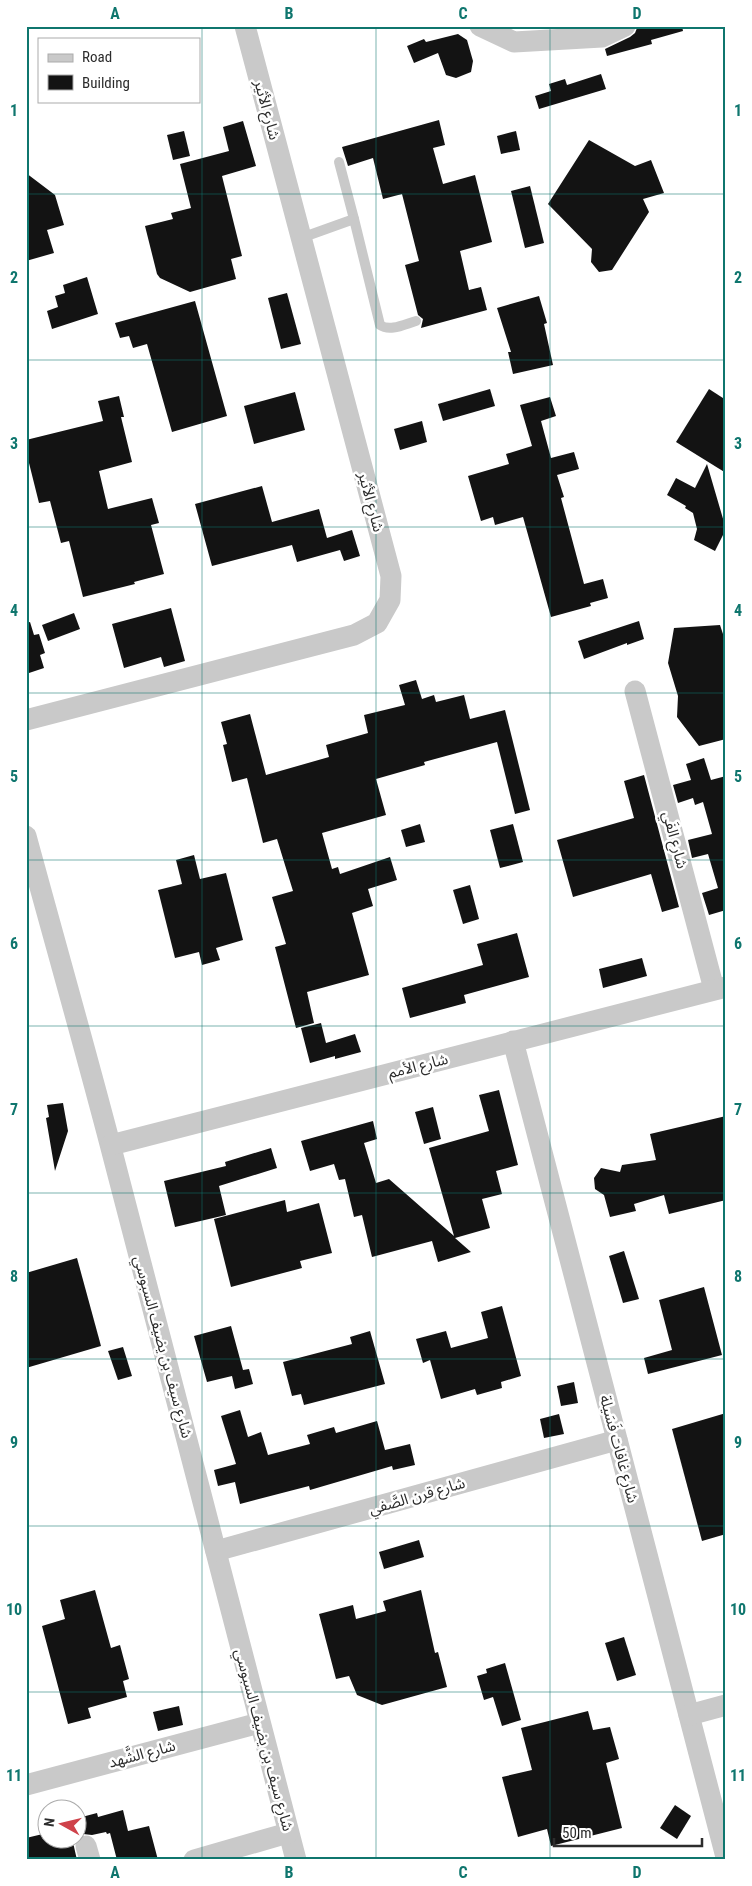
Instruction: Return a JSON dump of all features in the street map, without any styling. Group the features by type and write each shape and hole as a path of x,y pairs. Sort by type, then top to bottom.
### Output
{"street":[{"path":"480,26 514,42 602,37 625,26"},
{"name":"شارع الأثير","path":"26,720 354,635 377,623 390,600 391,576 246,27"},
{"name":"شارع الفَي","path":"635,691 720,988"},
{"name":"شارع سيف بن يضيف السبوسي","path":"26,836 111,1145 259,1723 296,1860"},
{"name":"شارع الأمم","path":"111,1145 720,988"},
{"name":"شارع غافات فَسَيلة","path":"513,1041 726,1857"},
{"name":"شارع قرن الصَّفي","path":"216,1551 617,1440"},
{"path":"689,1715 726,1705"},
{"name":"شارع الشَّهد","path":"26,1786 259,1723"},
{"path":"194,1860 288,1832"}],"lane":[{"path":"339,162 380,325 384,328 392,328 416,321"},
{"path":"301,238 354,219"}],"building":[{"path":"642,26 682,26 683,31 651,40 652,44 607,56 605,49 630,37 637,28"},
{"path":"458,34 467,40 473,61 471,72 456,78 446,75 438,53 414,63 407,46 424,39 426,42"},
{"path":"601,74 606,89 539,109 535,96 551,91 549,84 565,79 567,85"},
{"path":"439,120 445,145 433,148 443,184 475,175 492,242 460,251 469,290 481,287 487,310 421,328 423,319 418,315 405,265 419,261 402,194 383,199 373,158 348,166 342,147"},
{"path":"243,121 256,166 222,176 242,256 231,259 236,279 190,292 160,278 157,274 145,226 173,219 171,213 191,208 180,164 229,151 223,127"},
{"path":"184,131 190,156 173,160 167,135"},
{"path":"516,131 520,150 501,154 497,136"},
{"path":"589,140 635,166 651,160 664,193 643,199 649,212 612,270 599,272 591,262 592,249 548,204"},
{"path":"26,173 55,195 64,225 47,230 54,253 26,261"},
{"path":"530,186 544,243 525,248 511,191"},
{"path":"87,277 98,314 52,329 47,311 58,307 55,296 65,293 63,285"},
{"path":"287,293 301,344 281,349 268,298"},
{"path":"539,296 547,323 544,324 553,365 513,374 508,352 511,352 497,308"},
{"path":"195,301 227,416 172,432 147,344 133,348 129,336 120,338 115,323"},
{"path":"490,389 495,406 443,421 438,404"},
{"path":"709,389 726,400 726,473 676,442"},
{"path":"295,392 305,430 254,444 244,406"},
{"path":"119,396 124,417 121,417 132,462 99,471 108,509 152,498 159,523 151,525 164,574 134,582 135,584 83,597 69,541 61,543 50,501 39,503 26,451 26,440 103,421 98,401"},
{"path":"550,397 556,416 541,421 551,458 574,452 579,469 557,475 564,497 561,498 584,584 603,579 608,598 590,603 591,606 551,617 523,517 495,525 493,517 481,521 468,476 509,464 506,454 532,446 520,405"},
{"path":"422,421 427,442 400,450 394,429"},
{"path":"707,464 726,529 715,551 694,540 697,529 693,513 685,508 686,506 667,495 676,478 695,488"},
{"path":"262,486 272,522 319,509 327,538 352,530 360,556 344,561 340,550 297,562 292,545 212,566 195,504"},
{"path":"171,608 185,661 164,667 161,657 124,668 112,624"},
{"path":"74,613 80,629 48,641 42,625"},
{"path":"639,621 644,639 627,645 627,643 584,659 578,641"},
{"path":"30,622 34,635 39,634 45,653 40,655 44,668 26,674 26,623"},
{"path":"720,625 726,643 726,739 699,746 677,717 678,696 668,663 674,628"},
{"path":"416,680 422,699 434,695 436,702 464,695 470,719 505,710 530,810 515,814 497,742 424,762 425,765 376,779 386,815 322,833 332,869 338,867 340,874 390,857 397,880 368,889 373,906 352,913 369,975 307,992 314,1023 296,1028 275,947 286,944 272,897 293,891 277,839 263,843 247,778 232,782 223,745 227,744 221,722 250,714 266,775 329,757 326,745 368,733 364,715 405,705 399,685"},
{"path":"704,758 711,780 726,776 726,910 709,915 702,893 718,888 708,854 692,858 688,840 712,834 703,802 695,805 693,798 678,803 673,785 691,780 686,764"},
{"path":"644,775 679,907 662,912 651,874 573,897 557,840 634,818 624,781"},
{"path":"420,824 425,842 406,847 401,830"},
{"path":"513,824 523,862 500,868 490,830"},
{"path":"194,855 200,879 226,873 243,940 216,948 220,960 202,965 199,952 175,958 158,890 182,884 176,860"},
{"path":"470,885 479,919 463,924 453,890"},
{"path":"517,933 529,977 464,995 466,1003 410,1018 402,988 483,965 477,944"},
{"path":"642,958 647,976 603,988 599,969"},
{"path":"321,1023 326,1043 355,1034 361,1052 335,1059 335,1056 310,1063 301,1028"},
{"path":"499,1090 518,1165 496,1171 502,1194 482,1199 490,1228 455,1238 471,1252 438,1262 432,1241 372,1257 362,1215 354,1217 345,1179 339,1180 334,1164 310,1171 301,1141 373,1121 377,1139 364,1143 376,1183 389,1179 454,1236 429,1148 489,1131 479,1095"},
{"path":"63,1103 68,1131 55,1171 46,1118 49,1117 47,1105"},
{"path":"433,1107 441,1139 424,1144 415,1112"},
{"path":"726,1116 726,1200 669,1214 664,1195 634,1204 636,1211 610,1217 604,1195 595,1189 594,1178 601,1168 620,1172 622,1165 656,1160 650,1134"},
{"path":"271,1148 277,1168 219,1186 226,1215 175,1227 164,1181 226,1166 225,1162"},
{"path":"285,1200 287,1212 319,1203 332,1253 300,1261 302,1268 231,1287 214,1219"},
{"path":"624,1251 639,1299 623,1303 609,1256"},
{"path":"77,1258 101,1346 26,1368 26,1273"},
{"path":"704,1287 722,1355 648,1374 644,1358 672,1350 659,1300"},
{"path":"502,1306 521,1376 501,1382 502,1388 477,1395 475,1389 441,1399 430,1360 423,1363 416,1339 446,1331 451,1348 488,1338 481,1312"},
{"path":"231,1326 243,1370 249,1369 253,1384 235,1389 232,1376 207,1382 194,1336"},
{"path":"370,1331 385,1384 304,1405 301,1394 292,1396 283,1362 352,1344 350,1337"},
{"path":"123,1347 132,1376 118,1380 108,1351"},
{"path":"574,1382 578,1403 561,1406 557,1386"},
{"path":"240,1410 248,1437 261,1432 268,1455 310,1444 307,1435 334,1427 336,1433 377,1421 385,1450 410,1444 415,1465 393,1470 392,1466 310,1490 309,1486 240,1504 235,1482 218,1486 214,1470 236,1464 221,1416"},
{"path":"726,1413 726,1534 702,1541 672,1429"},
{"path":"559,1414 564,1434 544,1438 540,1419"},
{"path":"419,1540 424,1557 384,1569 379,1552"},
{"path":"95,1590 111,1648 120,1645 129,1679 123,1681 127,1697 88,1708 91,1718 68,1724 42,1626 65,1619 60,1600"},
{"path":"421,1590 435,1653 438,1652 447,1687 382,1705 357,1695 349,1676 336,1679 319,1614 353,1605 356,1619 386,1611 383,1601"},
{"path":"624,1637 636,1675 617,1681 605,1643"},
{"path":"505,1663 521,1720 502,1726 493,1697 484,1700 477,1676 487,1673 486,1669"},
{"path":"179,1706 183,1725 158,1731 153,1712"},
{"path":"588,1711 593,1730 610,1727 619,1759 606,1763 622,1828 551,1846 547,1829 518,1837 502,1777 532,1770 521,1728"},
{"path":"675,1805 691,1816 677,1839 660,1828"},
{"path":"123,1810 128,1831 149,1826 158,1860 117,1860 110,1833 88,1835 88,1815 97,1813 98,1817"},
{"path":"38,1835 38,1848 74,1848 77,1860 26,1860 26,1838"}]}
